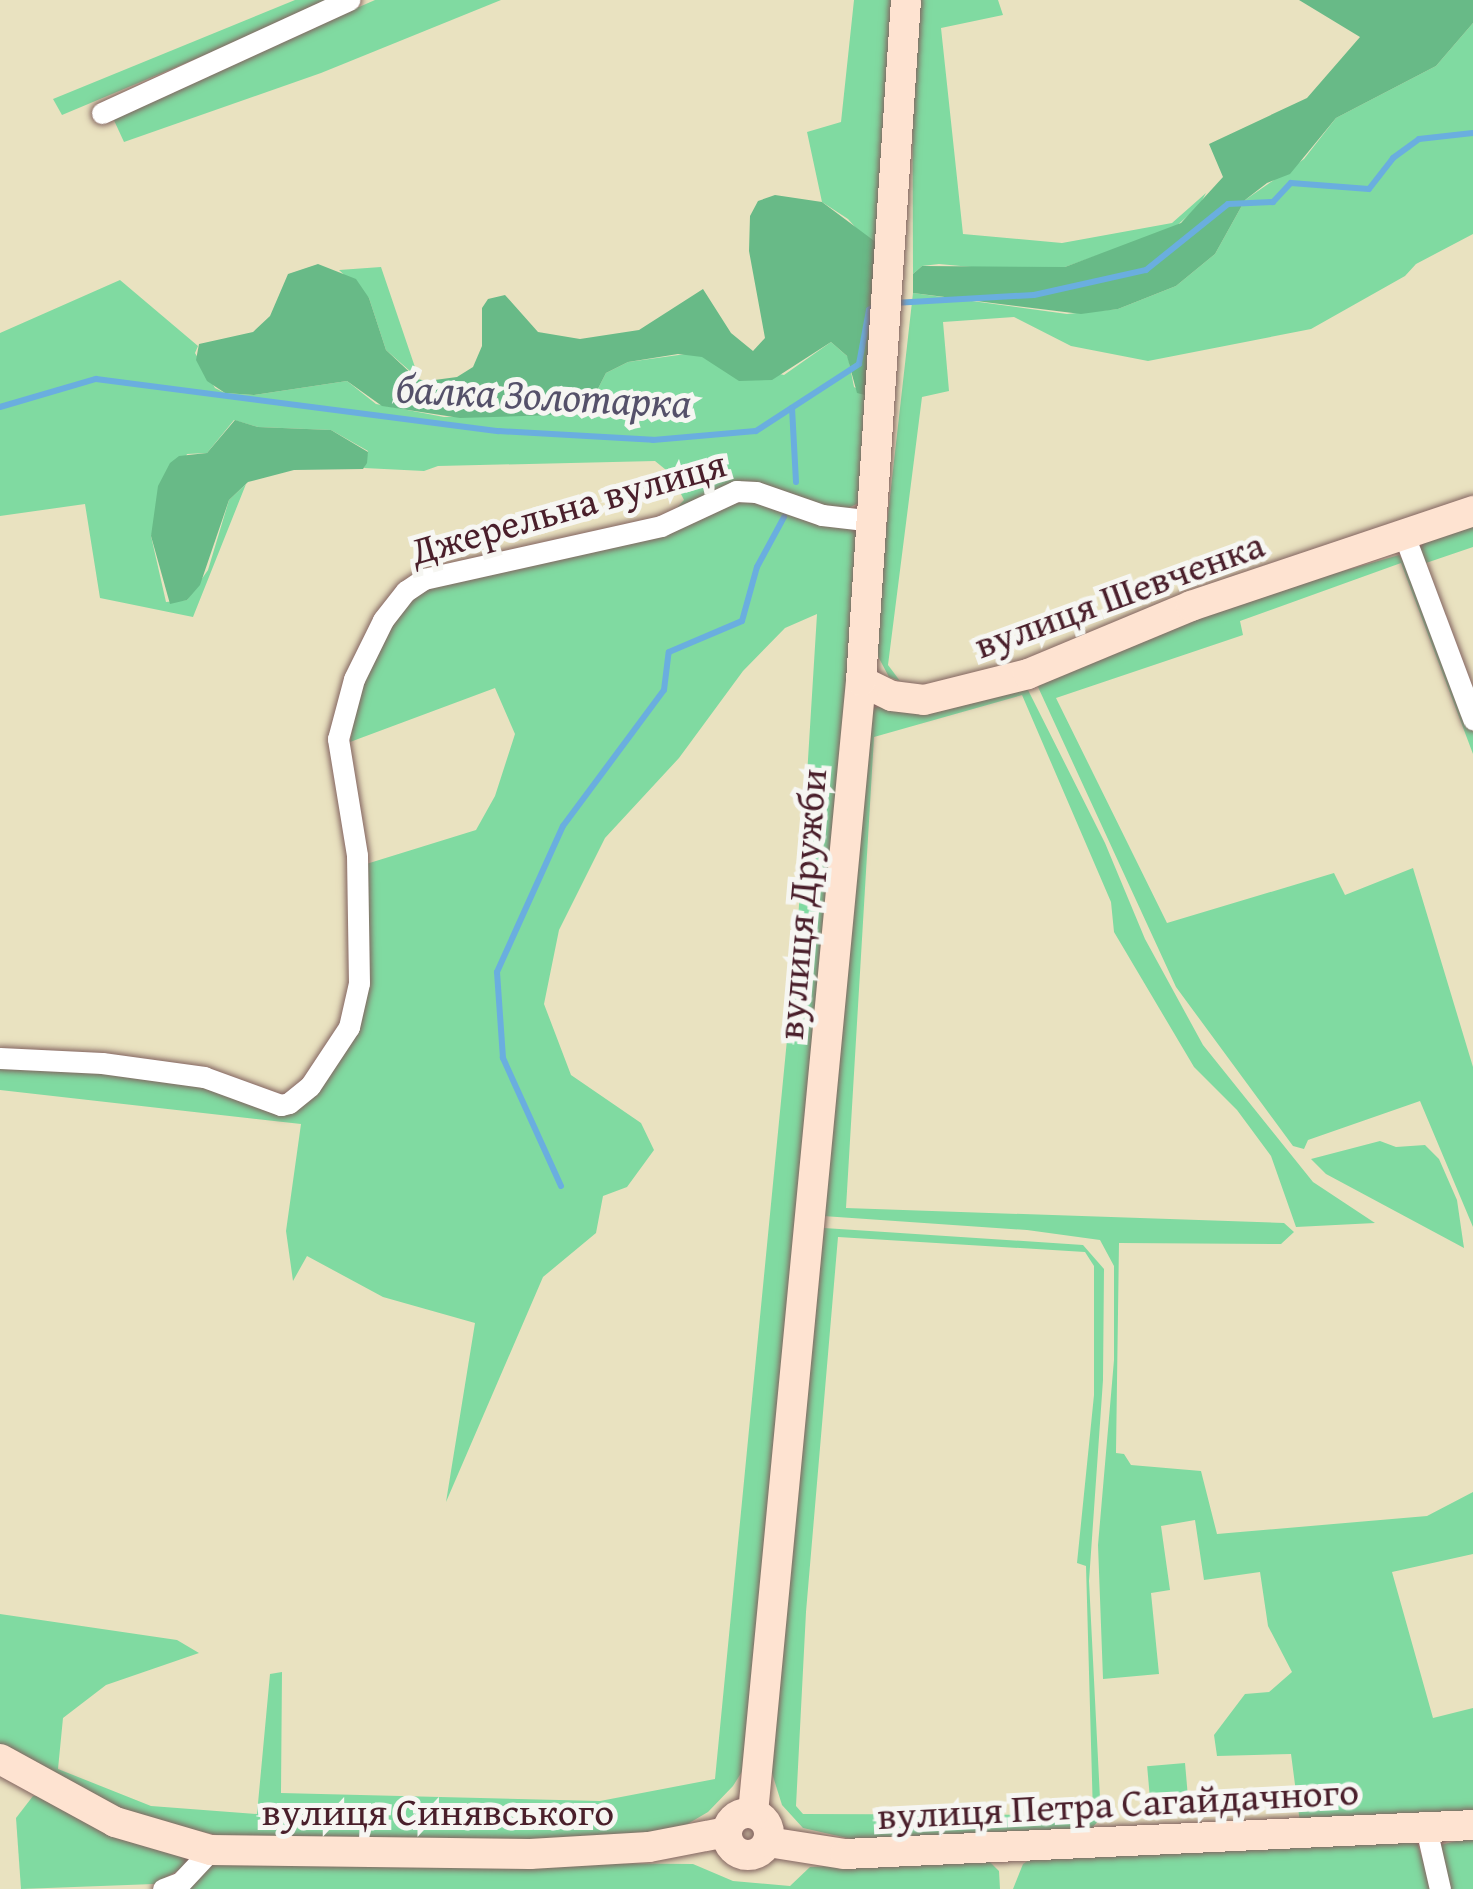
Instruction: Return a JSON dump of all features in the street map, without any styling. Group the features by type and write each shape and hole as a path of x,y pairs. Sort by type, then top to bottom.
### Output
{"street":[{"path":"102,113 349,0"},
{"name":"вулиця Дружби","path":"753,1813 861,681 906,0"},
{"name":"Джерельна вулиця","path":"0,1058 102,1063 204,1077 280,1105 289,1103 310,1086 349,1027 359,983 357,854 338,739 354,679 383,620 406,591 424,579 661,526 736,491 756,492 821,515 874,521"},
{"name":"вулиця Шевченка","path":"861,681 907,700 924,700 1028,674 1191,606 1473,511"},
{"path":"1404,535 1473,719"},
{"path":"0,1759 116,1822 212,1850"},
{"path":"753,1813 766,1821 768,1842 757,1853 742,1854 730,1846 727,1832 733,1818 753,1813"},
{"name":"вулиця Петра Сагайдачного","path":"768,1842 845,1854 1473,1825"},
{"path":"1426,1828 1440,1889"},
{"name":"вулиця Синявського","path":"163,1889 181,1882 212,1850 530,1855 649,1847 727,1832"}],"green space":[{"path":"295,0 336,0 62,115 53,99"},
{"path":"375,0 501,0 321,73 124,142 112,116"},
{"path":"854,0 891,0 880,255 848,219 822,202 807,132 841,122"},
{"path":"912,0 998,0 1003,15 941,28 963,234 1062,243 1172,223 1206,193 1199,206 1174,228 1065,267 1004,270 939,264 922,266 913,274"},
{"path":"1299,0 1473,0 1473,23 1436,66 1336,118 1290,174 1267,183 1245,200 1215,254 1176,286 1118,309 1081,314 913,293 913,274 922,266 1065,267 1181,223 1223,177 1209,144 1307,98 1360,37"},
{"path":"1473,23 1473,234 1416,264 1405,276 1311,329 1148,361 1071,346 1014,317 943,322 949,391 922,397 888,665 900,681 889,677 873,647 913,293 1067,314 1118,309 1176,286 1215,254 1245,200 1304,159 1336,118 1436,66"},
{"path":"775,195 822,202 877,243 869,396 857,393 847,356 831,342 772,380 739,381 702,357 678,354 628,362 606,373 585,414 460,418 382,406 347,381 254,395 225,393 207,381 196,360 199,344 253,332 270,316 288,274 318,264 356,279 369,298 386,350 417,379 427,381 457,377 473,367 482,346 482,308 488,299 505,295 538,332 580,339 639,330 703,289 731,333 753,351 765,338 749,251 750,216 758,201"},
{"path":"381,267 419,379 386,350 369,298 339,270"},
{"path":"120,280 198,346 195,353 215,388 225,393 254,395 347,381 376,404 444,417 585,414 606,373 628,362 693,353 784,375 831,342 848,357 854,387 869,396 867,499 840,512 745,484 669,516 684,500 671,474 655,461 438,466 424,471 364,468 368,451 331,430 258,427 234,420 207,453 187,454 151,536 166,602 187,600 208,570 229,500 246,484 193,617 100,598 85,504 0,516 0,333"},
{"path":"235,420 258,427 331,430 368,452 367,463 363,469 294,470 248,482 229,500 200,585 187,600 170,604 151,536 158,486 170,463 179,456 207,453"},
{"path":"739,498 861,531 750,1759 708,1812 684,1826 608,1842 240,1840 133,1817 0,1749 0,1614 177,1640 199,1653 106,1685 63,1718 58,1769 151,1806 257,1814 270,1674 282,1672 281,1793 600,1801 715,1779 797,937 817,614 785,628 743,671 679,758 605,838 559,930 544,1004 571,1075 641,1123 654,1150 627,1187 603,1196 596,1233 543,1277 446,1502 475,1323 383,1297 307,1256 293,1281 286,1231 301,1124 0,1090 0,1064 203,1082 279,1110 343,1045 363,865 476,830 495,796 515,734 495,688 350,742 363,673 387,629 419,586"},
{"path":"1473,523 1473,547 1426,563 1473,691 1417,552 1426,540"},
{"path":"1399,555 1416,577 1473,732 1473,754 1401,563 1240,621 1243,635 1056,698 1167,923 1334,873 1345,895 1413,868 1473,1067 1473,1227 1420,1101 1308,1140 1304,1149 1293,1146 1176,987 1038,687 1041,681 1214,608"},
{"path":"1026,686 1105,843 1145,939 1203,1045 1313,1182 1375,1223 1296,1227 1271,1156 1237,1110 1194,1067 1114,932 1111,902 1022,695 874,737 846,1208 1284,1223 1294,1232 1281,1244 1119,1243 1116,1453 1124,1454 1131,1465 1201,1471 1217,1534 1427,1516 1473,1492 1473,1554 1392,1572 1433,1718 1473,1708 1473,1815 1300,1823 1291,1754 1217,1756 1214,1735 1245,1694 1269,1692 1292,1672 1268,1626 1260,1572 1204,1580 1195,1520 1161,1526 1170,1590 1151,1593 1159,1674 1103,1679 1098,1545 1114,1360 1114,1266 1100,1240 1027,1230 823,1216 870,708"},
{"path":"1380,1141 1396,1147 1425,1145 1439,1159 1457,1200 1464,1248 1326,1174 1311,1159"},
{"path":"824,1228 1083,1245 1104,1269 1103,1380 1089,1581 1101,1818 1090,1830 856,1840 803,1828 782,1805 771,1770","holes":["838,1237 1085,1252 1094,1266 1094,1395 1077,1563 1086,1566 1093,1815 803,1814 796,1806 806,1612"]},
{"path":"1185,1763 1189,1809 1151,1812 1147,1766"},
{"path":"33,1796 192,1855 188,1865 154,1884 21,1889 16,1818"},
{"path":"1473,1837 1473,1889 1447,1889 1440,1845"},
{"path":"1417,1842 1432,1889 1013,1889 1023,1864 1032,1858"},
{"path":"987,1859 999,1871 1000,1889 183,1889 206,1866 221,1860 693,1864 733,1881 790,1886 810,1867"}],"waterway":[{"name":"балка Золотарка","path":"894,303 1034,295 1146,270 1228,204 1273,202 1291,183 1369,189 1393,158 1419,139 1473,133"},
{"name":"балка Золотарка","path":"0,407 96,379 499,431 653,440 756,431 859,364 869,310 876,305"},
{"path":"792,408 796,482"},
{"path":"561,1186 503,1058 497,972 563,826 664,690 669,652 742,621 757,567 784,517"}]}
